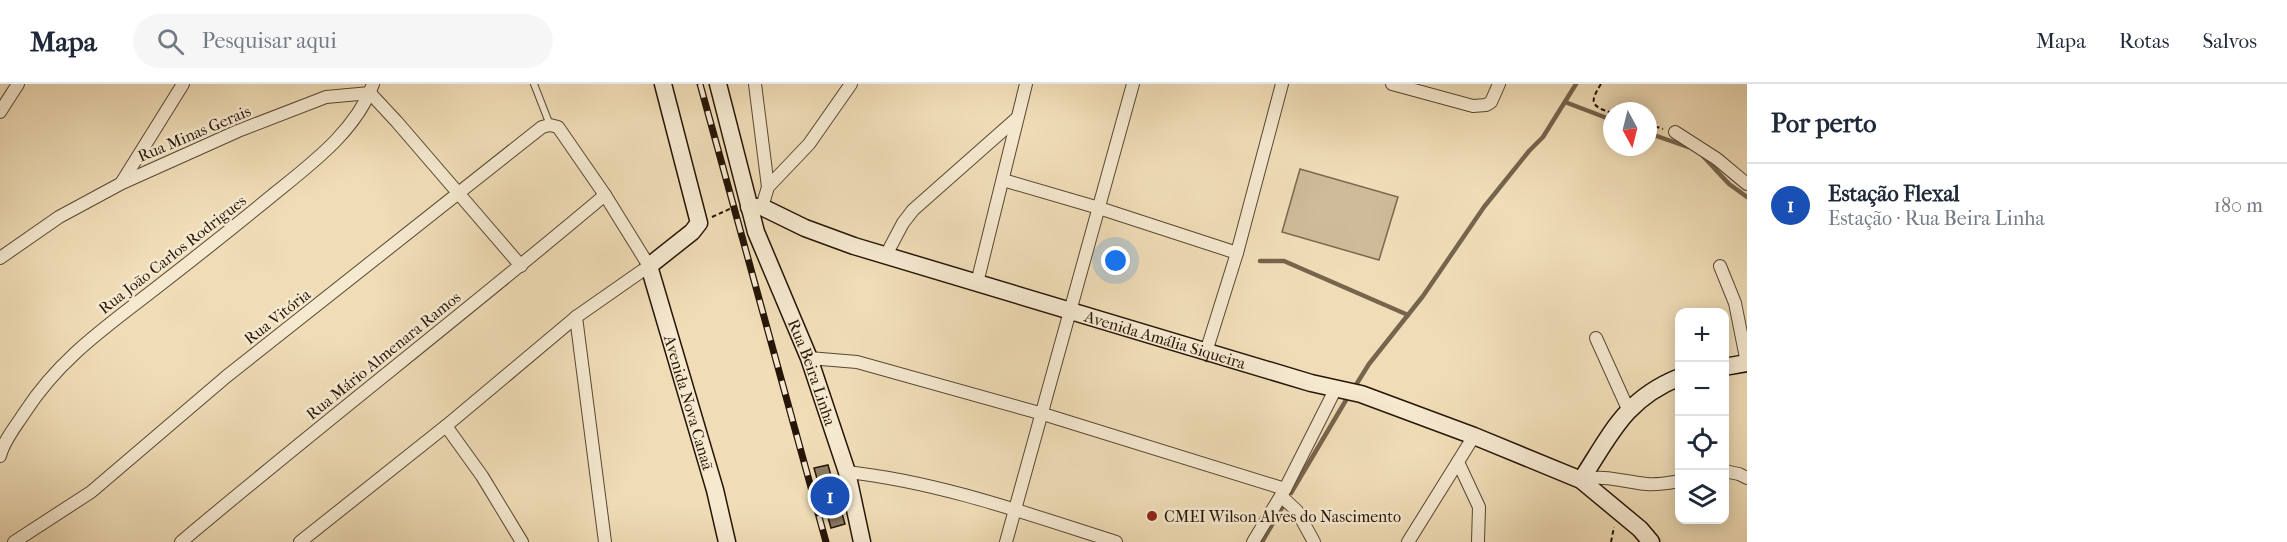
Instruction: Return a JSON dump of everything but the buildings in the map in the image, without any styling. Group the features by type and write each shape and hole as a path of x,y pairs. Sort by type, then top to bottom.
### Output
{"street":[{"path":"0,112 18,84"},
{"path":"122,183 183,84"},
{"path":"300,542 446,426 576,317 649,266 692,232 699,223 663,84"},
{"name":"Rua Beira Linha","path":"718,84 755,207 765,257 809,358 847,472 862,542"},
{"path":"755,84 768,187"},
{"path":"755,207 768,187 809,144 851,84"},
{"path":"977,283 1026,84"},
{"path":"1006,542 1017,510 1133,84"},
{"path":"1206,352 1237,253 1282,84"},
{"path":"1392,84 1473,106 1486,105 1491,102 1497,90"},
{"path":"371,89 521,266"},
{"name":"Rua Minas Gerais","path":"0,258 59,217 122,183 238,131 326,97 371,89"},
{"name":"Rua João Carlos Rodrigues","path":"0,456 4,444 36,395 77,350 299,173 350,125 371,89"},
{"path":"886,255 903,223 913,210 1016,119"},
{"path":"556,127 605,195 649,266"},
{"name":"Rua Vitória","path":"14,542 91,492 227,376 542,128 556,127"},
{"path":"1675,132 1717,159 1747,184"},
{"path":"1003,180 1099,208 1237,253"},
{"name":"Rua Mário Almenara Ramos","path":"182,542 292,448 521,266 605,195"},
{"name":"Avenida Amália Siqueira","path":"755,207 854,246 1311,383 1361,394 1474,436 1581,480 1640,529 1651,542"},
{"name":"Avenida Nova Canaã","path":"649,266 715,490 727,542"},
{"path":"1720,266 1735,303 1747,363 1729,366"},
{"path":"576,317 605,542"},
{"path":"1596,339 1628,409"},
{"path":"809,358 857,362 1043,414 1283,493 1314,542"},
{"path":"1581,480 1628,409 1647,393 1675,379"},
{"path":"1253,542 1283,493 1338,389"},
{"path":"446,426 482,476 522,542"},
{"path":"1408,542 1474,436"},
{"path":"1458,462 1479,507 1478,542"},
{"path":"847,472 887,476 1017,510 1116,542"},
{"path":"1729,472 1747,478"},
{"path":"1581,480 1604,477 1652,484 1675,482"}],"lane":[{"path":"534,84 556,127"}],"path":[{"path":"1600,84 1593,98 1594,104 1603,110"},
{"path":"1657,127 1675,132"},
{"path":"699,223 734,207 755,207"},
{"path":"1610,538 1611,542"}],"shaded area":[{"path":"1300,169 1398,197 1379,260 1282,232"}],"waterway":[{"path":"1354,388 1369,364 1423,296 1484,207 1543,137 1576,84"},
{"path":"1565,102 1603,117"},
{"path":"1657,136 1688,147"},
{"path":"1703,156 1729,184 1747,197"},
{"path":"1260,261 1284,261 1408,315"},
{"path":"1291,493 1349,395"},
{"path":"1262,542 1283,506"}],"railway":[{"path":"700,84 826,542"}],"place":[{"name":"Estação Flexal","path":"830,496"},
{"name":"CMEI Wilson Alves do Nascimento","path":"1152,516"}]}
